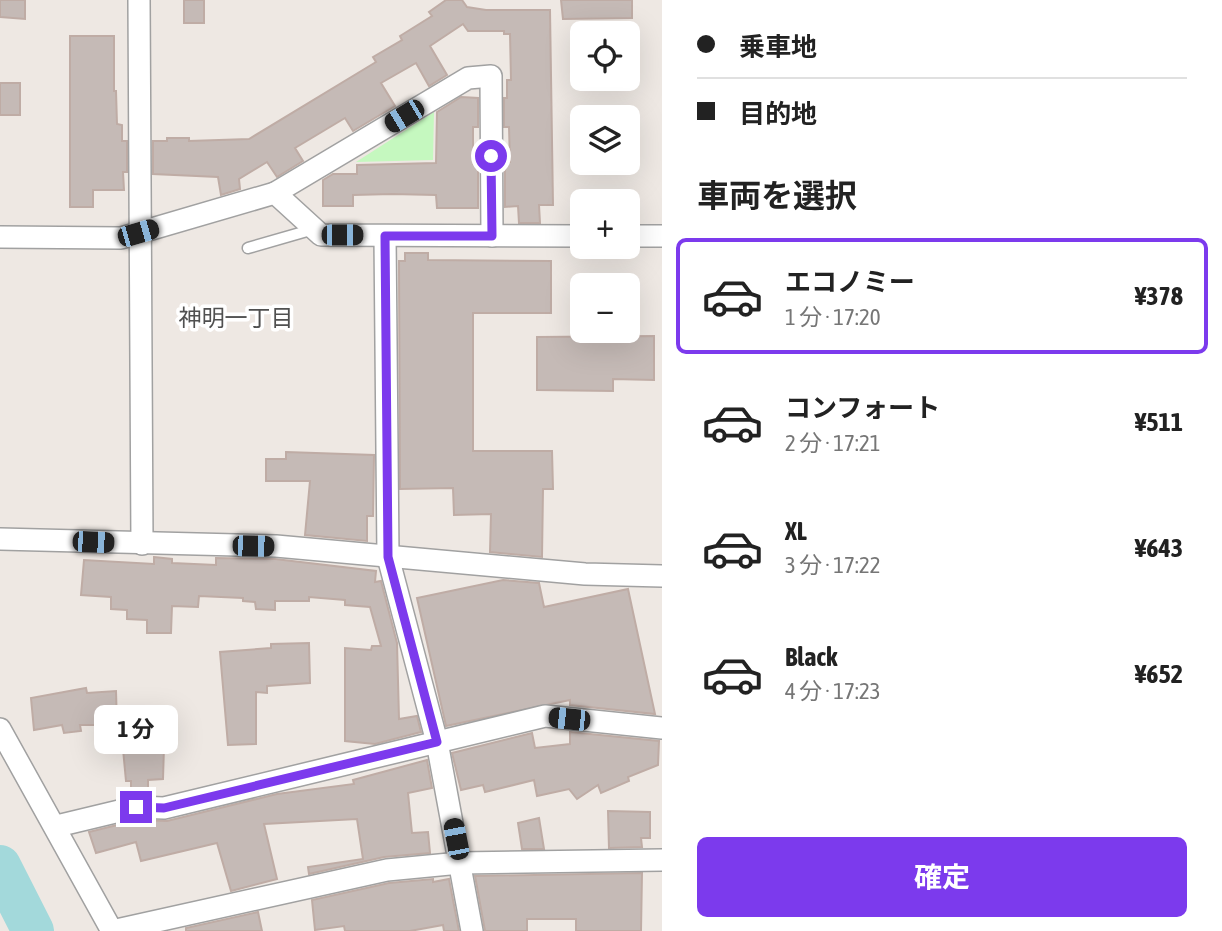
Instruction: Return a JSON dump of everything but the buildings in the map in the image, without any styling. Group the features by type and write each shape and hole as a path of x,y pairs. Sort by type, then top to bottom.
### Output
{"street":[{"path":"139,0 138,233 142,544"},
{"path":"0,237 121,238 275,193 468,78 491,76 492,236"},
{"path":"275,193 321,235 570,236"},
{"path":"385,236 388,557 437,742 472,931"},
{"path":"640,236 662,236"},
{"path":"0,539 276,546 585,574 662,576"},
{"path":"57,826 136,807 164,808 545,716 662,728"},
{"path":"0,729 57,826 112,931 387,870 460,863 662,860"}],"lane":[{"path":"248,248 314,229"}],"green space":[{"path":"434,112 433,160 356,162"}],"waterway":[{"path":"0,866 33,931"}],"district":[{"name":"神明一丁目","path":"236,318"}],"route":[{"path":"136,807 164,808 437,742 388,557 385,236 492,236 491,156"}]}
